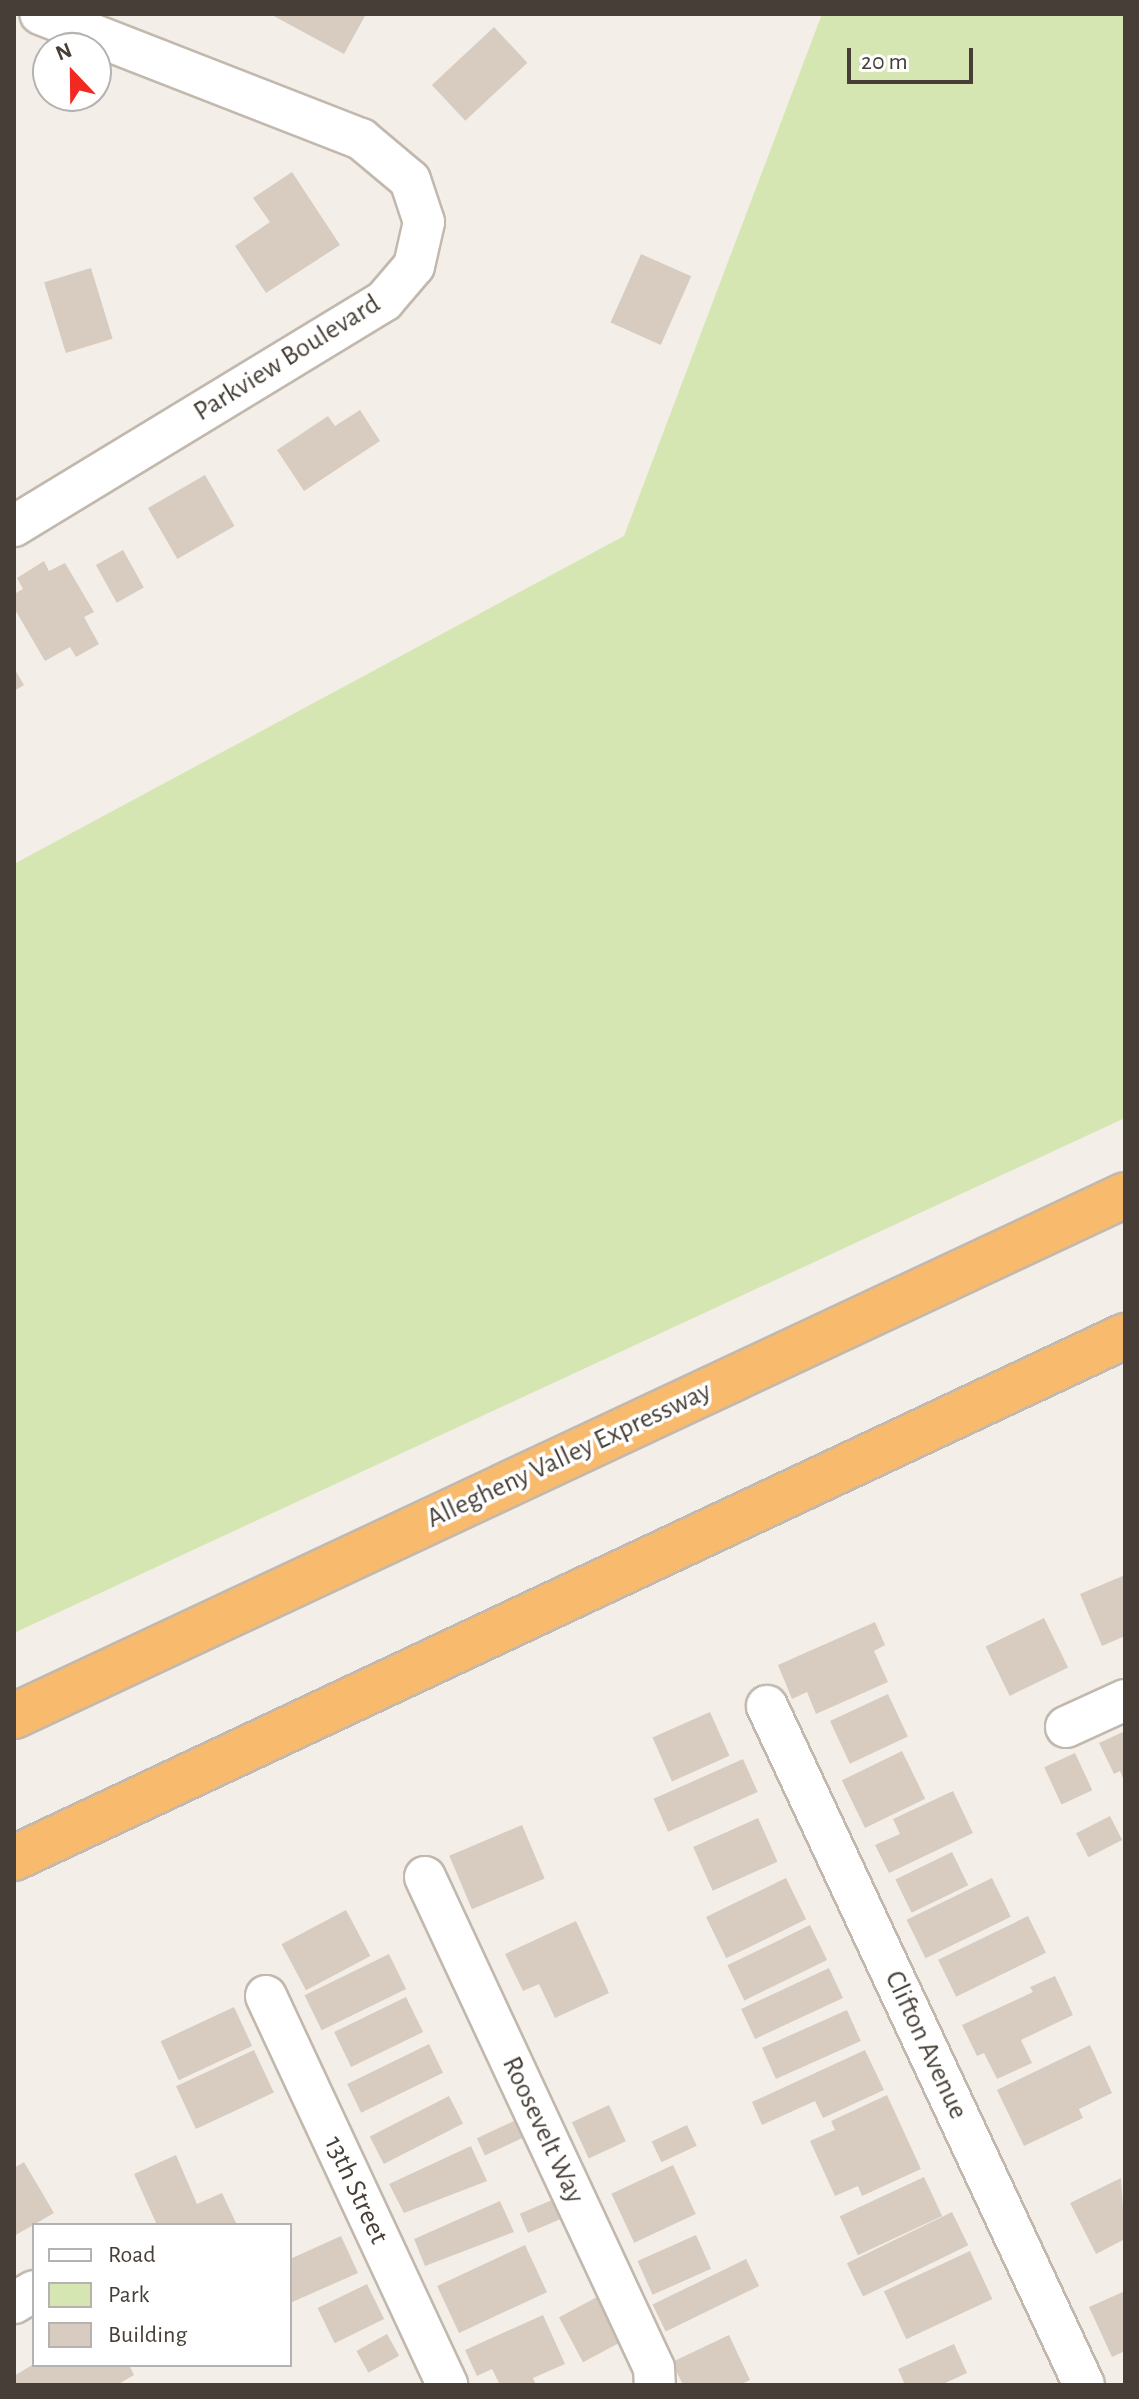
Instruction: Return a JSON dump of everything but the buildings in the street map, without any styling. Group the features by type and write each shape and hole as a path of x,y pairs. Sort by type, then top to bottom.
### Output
{"highway":[{"name":"Allegheny Valley Expressway","path":"14,1716 1125,1195"},
{"path":"14,1858 1125,1336"}],"street":[{"name":"Parkview Boulevard","path":"14,526 384,301 414,266 424,222 410,180 361,139 40,14"},
{"path":"1066,1727 1125,1700"},
{"name":"Clifton Avenue","path":"767,1706 1084,2385"},
{"name":"Roosevelt Way","path":"425,1877 654,2368 655,2385"},
{"name":"13th Street","path":"266,1996 447,2385"},
{"path":"14,2303 32,2292"}],"green space":[{"path":"822,14 1125,14 1125,1118 14,1633 14,864 624,536"}]}
